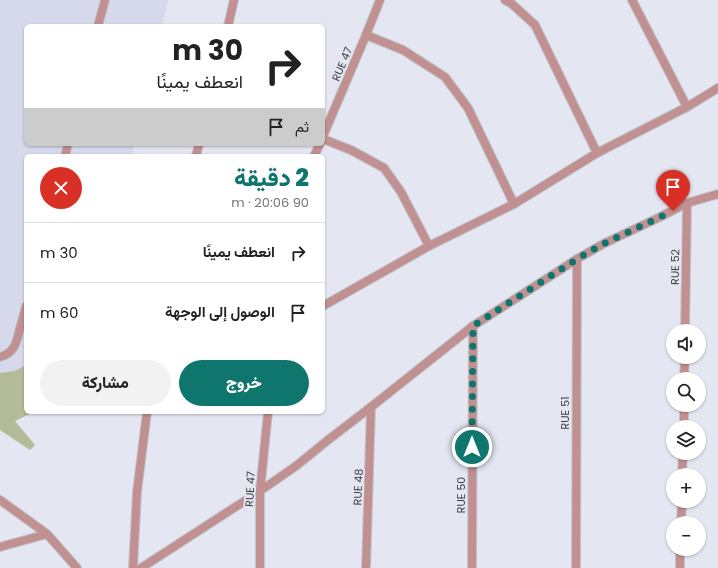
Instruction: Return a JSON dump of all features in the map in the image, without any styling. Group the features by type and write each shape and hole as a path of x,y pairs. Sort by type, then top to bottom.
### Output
{"street":[{"path":"98,24 104,0"},
{"path":"228,24 234,0"},
{"name":"RUE 47","path":"325,133 380,0"},
{"path":"505,0 512,4 535,25 597,153"},
{"path":"632,0 687,107"},
{"path":"366,35 403,50 445,77 468,108 514,204"},
{"path":"325,305 429,246 514,204 597,153 687,107 718,88"},
{"path":"325,139 351,150 384,168 401,192 429,246"},
{"path":"141,568 296,466 473,326 603,244 687,203 718,194"},
{"name":"RUE 52","path":"685,324 687,203"},
{"name":"RUE 51","path":"576,568 577,259"},
{"path":"0,357 10,353 14,347 24,314"},
{"name":"RUE 50","path":"472,568 473,326"},
{"name":"RUE 48","path":"366,568 371,407"},
{"path":"133,568 137,492 147,414"},
{"name":"RUE 47","path":"260,568 260,491 268,414"},
{"path":"0,500 46,534 77,568"},
{"path":"0,547 46,534"},
{"path":"680,556 680,568"}],"shaded area":[{"path":"0,0 168,0 162,24 24,24 24,146 134,146 132,154 24,154 24,398 0,394"}],"green space":[{"path":"24,366 24,414 30,414 15,421 35,445 30,450 0,430 0,373 15,371"}],"route":[{"path":"472,447 473,326 603,244 673,211"}]}
